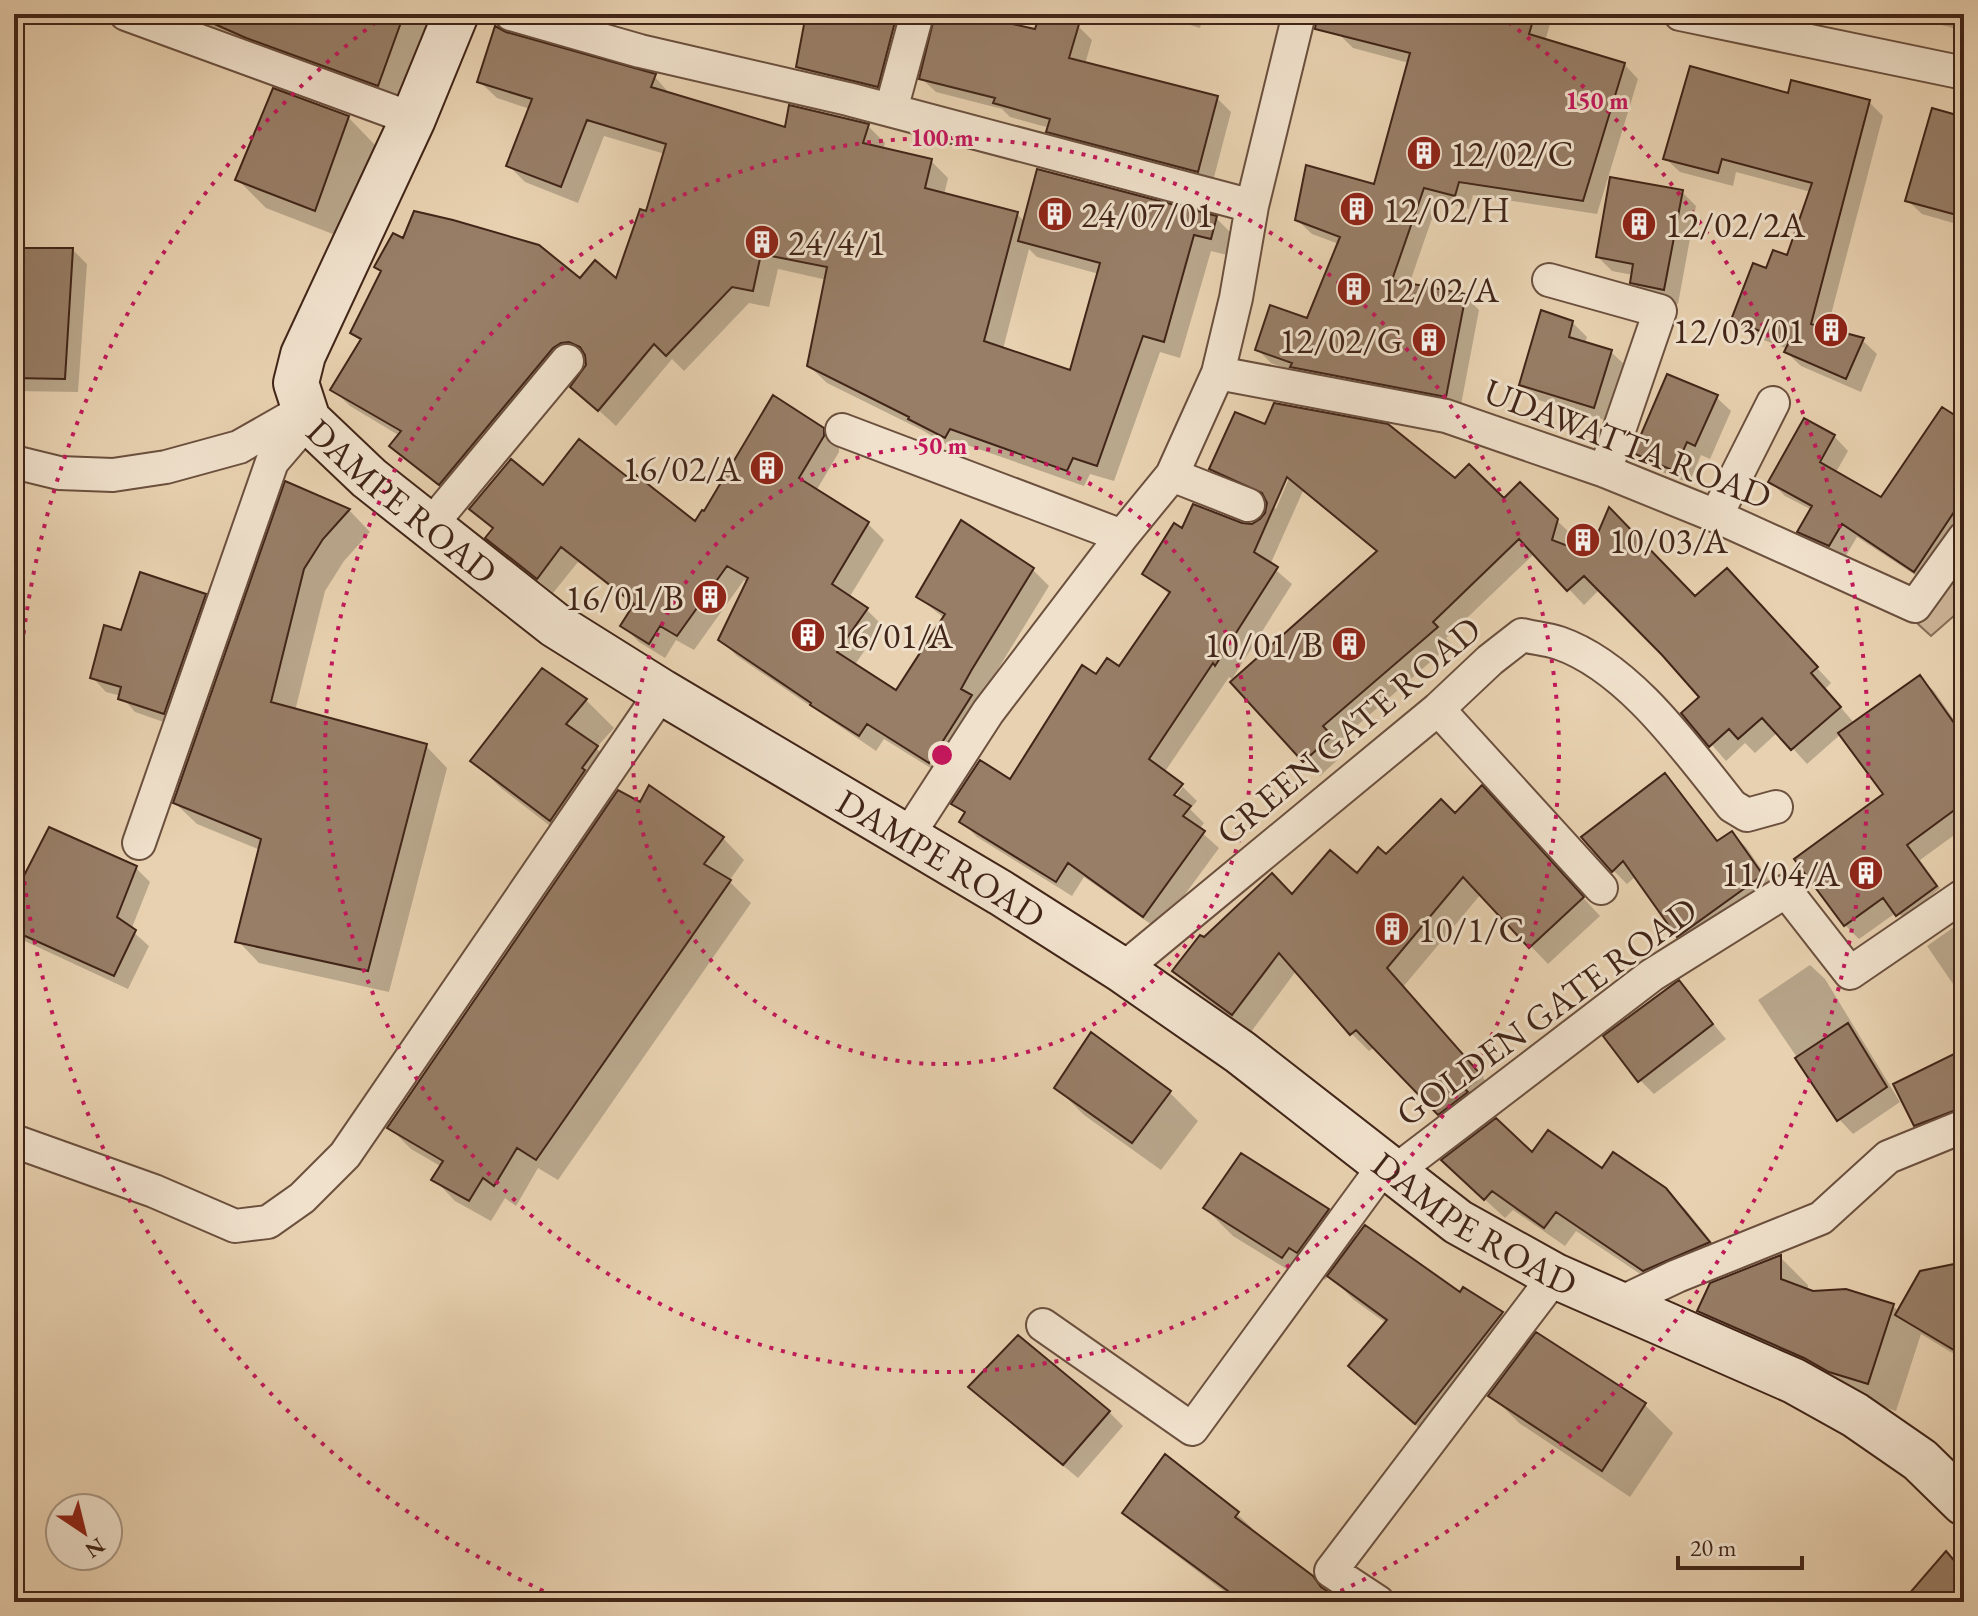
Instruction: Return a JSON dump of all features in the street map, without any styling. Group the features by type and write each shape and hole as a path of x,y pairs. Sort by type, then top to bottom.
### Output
{"street":[{"path":"126,14 413,119"},
{"name":"DAMPE ROAD","path":"456,14 413,119 303,355 296,383 306,415 369,478 555,625 1001,893 1122,970 1240,1052 1458,1222 1555,1276 1794,1381 1855,1415 1920,1460 1964,1503"},
{"path":"511,14 640,51 891,110 1252,206"},
{"path":"891,110 917,14"},
{"path":"907,837 988,712 1172,475 1218,373 1236,298 1252,206 1299,14"},
{"path":"1680,14 1964,73"},
{"path":"1549,280 1660,311 1605,471"},
{"path":"429,527 567,361"},
{"name":"UDAWATTA ROAD","path":"1218,373 1446,416 1605,471 1716,516 1915,606 1964,538"},
{"path":"1716,516 1773,403"},
{"path":"14,462 59,473 113,475 166,467 239,447 306,415"},
{"path":"139,843 272,462 306,415"},
{"path":"842,430 1122,536"},
{"path":"1172,475 1248,505"},
{"name":"GREEN GATE ROAD","path":"1122,970 1438,709 1522,635 1559,643 1605,668 1659,716 1732,806 1747,815 1776,807"},
{"path":"14,1141 154,1191 235,1226 268,1222 291,1206 345,1155 662,692"},
{"path":"1438,709 1601,888"},
{"name":"GOLDEN GATE ROAD","path":"1388,1170 1652,975 1786,891 1850,973 1964,895"},
{"path":"1618,1304 1677,1276 1821,1218 1888,1157 1964,1126"},
{"path":"1043,1325 1192,1429 1388,1170"},
{"path":"1378,1602 1331,1571 1555,1276"}],"shaded area":[{"path":"1964,559 1964,607 1931,636 1918,624"}],"building":[{"path":"192,14 404,14 378,86 246,38"},
{"path":"806,14 897,14 878,87 796,67"},
{"path":"935,14 968,14 1035,29 1040,14 1082,14 1069,58 1218,96 1198,172 1046,132 1050,119 993,103 995,98 919,79"},
{"path":"1317,14 1535,14 1529,34 1625,63 1583,201 1459,182 1455,196 1424,188 1392,280 1466,294 1446,397 1290,367 1292,363 1255,350 1270,305 1307,318 1340,237 1295,220 1306,165 1374,184 1410,53 1315,29"},
{"path":"495,26 506,32 656,74 651,87 785,127 789,105 869,124 863,143 932,159 925,188 1018,212 984,341 1070,370 1100,263 1018,241 1037,169 1217,216 1211,239 1194,235 1164,342 1143,336 1097,466 1073,458 1067,471 950,429 945,438 807,366 827,267 761,254 753,291 732,287 666,356 654,344 598,411 570,387 586,365 580,347 569,342 553,348 439,485 389,446 401,431 330,390 361,339 350,333 381,271 374,267 393,233 403,238 414,211 539,245 580,278 595,260 616,278 640,209 646,211 666,144 587,120 561,187 506,166 532,99 477,82"},
{"path":"1690,66 1788,93 1791,80 1870,100 1811,324 1864,338 1846,379 1784,352 1789,342 1731,320 1753,263 1766,268 1773,250 1787,255 1812,183 1722,159 1718,173 1663,159"},
{"path":"273,88 349,116 315,211 235,180"},
{"path":"1932,108 1964,117 1964,217 1905,201"},
{"name":"12/02/2A","path":"1610,177 1683,190 1664,290 1630,283 1633,264 1596,257"},
{"path":"14,248 73,248 65,379 14,378"},
{"path":"1541,310 1573,321 1569,337 1612,350 1594,408 1519,385"},
{"path":"1667,374 1718,395 1695,446 1687,442 1674,471 1633,453"},
{"path":"773,395 824,428 824,436 799,478 869,522 832,584 868,608 837,652 896,690 945,614 916,597 961,520 1034,568 961,689 972,695 929,763 867,724 859,736 718,640 748,578 727,566 677,636 660,626 649,644 620,626 634,604 561,547 537,579 485,538 493,528 469,509 511,459 543,485 579,439 630,479 635,474 695,521"},
{"path":"1274,403 1388,424 1455,478 1469,464 1504,498 1520,482 1558,519 1552,540 1589,554 1609,507 1695,596 1727,568 1818,667 1811,673 1841,707 1791,750 1762,718 1738,739 1729,729 1709,747 1681,713 1699,697 1662,655 1584,576 1567,591 1519,539 1433,622 1438,627 1323,726 1332,736 1303,762 1230,682 1377,551 1287,477 1254,552 1278,567 1215,666 1213,663 1149,759 1183,784 1174,795 1191,806 1183,816 1205,831 1143,917 1068,863 1056,882 959,822 965,812 951,804 980,760 1010,779 1082,665 1096,674 1107,658 1119,666 1170,592 1142,574 1174,523 1182,528 1193,504 1242,523 1252,524 1265,513 1267,503 1262,493 1209,469 1235,412 1265,424"},
{"path":"1942,407 1964,421 1964,497 1914,572 1842,524 1829,546 1797,532 1812,506 1768,482 1804,418 1835,435 1820,462 1881,497"},
{"path":"285,481 350,509 323,539 304,569 271,702 427,744 368,971 235,942 261,839 173,803"},
{"path":"140,572 206,594 164,714 118,699 121,687 90,678 104,625 121,630"},
{"path":"542,668 587,699 566,724 598,746 550,821 470,761"},
{"path":"1920,675 1964,737 1964,803 1907,845 1937,886 1896,916 1883,898 1844,926 1794,859 1883,794 1838,733"},
{"path":"1665,773 1717,841 1732,831 1763,875 1677,937 1623,861 1612,872 1581,837"},
{"path":"649,785 724,837 704,864 731,880 536,1160 517,1148 494,1186 483,1178 469,1201 431,1180 443,1161 387,1128 618,790 640,802"},
{"path":"1482,785 1584,897 1529,948 1463,877 1387,968 1482,1076 1465,1089 1468,1092 1438,1115 1356,1030 1350,1035 1279,953 1232,1015 1172,971 1200,935 1204,937 1272,873 1292,894 1330,850 1357,873 1378,847 1386,854 1441,799 1455,813"},
{"path":"49,827 137,866 117,917 136,930 114,976 14,931 14,895"},
{"path":"1679,980 1713,1024 1638,1082 1603,1036"},
{"path":"1848,1023 1887,1087 1837,1121 1795,1058"},
{"path":"1091,1032 1171,1091 1132,1143 1054,1088"},
{"path":"1964,1049 1964,1107 1914,1126 1893,1084"},
{"path":"1496,1118 1532,1152 1548,1130 1602,1168 1613,1152 1666,1188 1710,1242 1643,1271 1556,1212 1544,1228 1492,1191 1484,1200 1441,1160"},
{"path":"1241,1153 1329,1209 1297,1253 1289,1248 1282,1258 1203,1208"},
{"path":"1365,1225 1460,1292 1463,1287 1503,1312 1415,1424 1348,1366 1387,1320 1327,1276"},
{"path":"1781,1255 1781,1279 1813,1291 1846,1289 1894,1304 1868,1384 1829,1372 1697,1311 1710,1283"},
{"path":"1964,1262 1964,1356 1895,1315 1920,1271"},
{"path":"1536,1332 1646,1403 1602,1471 1488,1396"},
{"path":"1018,1335 1110,1411 1063,1465 968,1387"},
{"path":"1165,1454 1239,1512 1235,1517 1344,1602 1243,1602 1122,1513"},
{"path":"1946,1551 1964,1572 1964,1602 1902,1602"}],"place":[{"name":"12/02/C","path":"1424,153"},
{"name":"12/02/H","path":"1357,209"},
{"name":"24/07/01","path":"1055,214"},
{"name":"12/02/2A","path":"1639,224"},
{"name":"24/4/1","path":"762,242"},
{"name":"12/02/A","path":"1354,289"},
{"name":"12/03/01","path":"1831,330"},
{"name":"12/02/G","path":"1429,340"},
{"name":"16/02/A","path":"767,468"},
{"name":"10/03/A","path":"1583,540"},
{"name":"16/01/B","path":"710,597"},
{"name":"16/01/A","path":"808,635"},
{"name":"10/01/B","path":"1349,644"},
{"name":"11/04/A","path":"1866,873"},
{"name":"10/1/C","path":"1392,929"}]}
